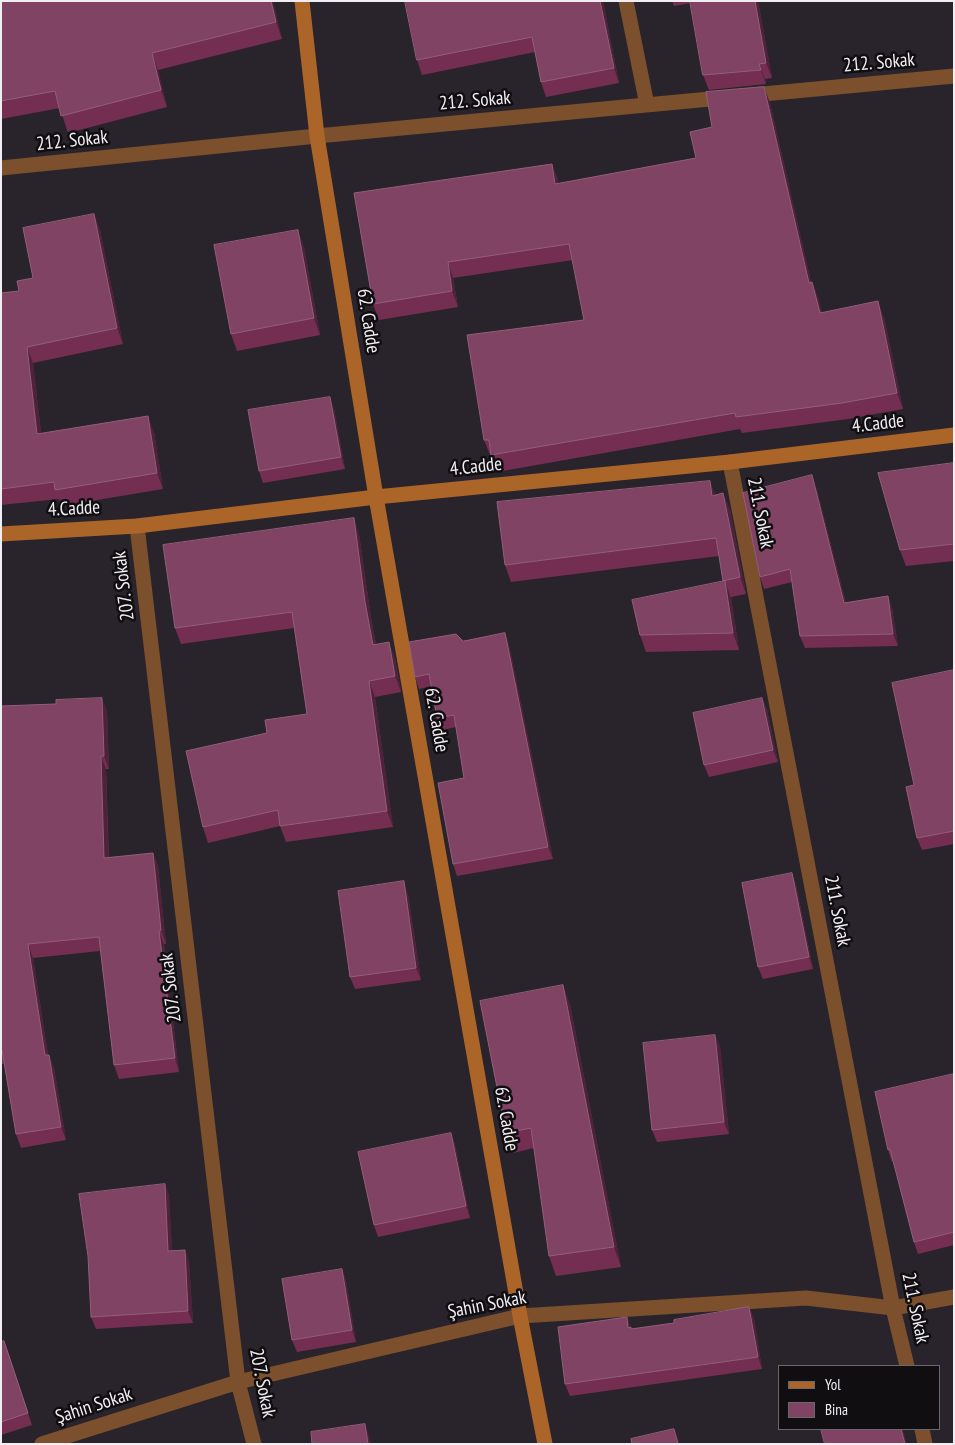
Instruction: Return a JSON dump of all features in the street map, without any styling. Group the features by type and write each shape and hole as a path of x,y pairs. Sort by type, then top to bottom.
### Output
{"street":[{"name":"62. Cadde","path":"302,1 317,136 376,497 520,1316 545,1444"},
{"path":"626,1 648,104"},
{"name":"212. Sokak","path":"1,168 648,104 954,76"},
{"name":"4.Cadde","path":"1,534 137,526 376,497 730,462 954,436"},
{"name":"211. Sokak","path":"730,462 893,1308 907,1365"},
{"name":"207. Sokak","path":"137,526 238,1382 254,1444"},
{"name":"Şahin Sokak","path":"42,1444 238,1382 520,1316 806,1298 893,1308 954,1297"},
{"path":"922,1430 925,1444"}],"building":[{"path":"1,1 271,1 276,22 152,53 161,90 61,116 55,91 1,101"},
{"path":"405,1 600,1 614,68 541,82 532,37 417,60"},
{"path":"690,1 755,1 766,63 759,64 761,70 703,75"},
{"path":"764,87 809,283 812,282 820,313 878,301 897,393 842,403 736,417 735,413 491,455 489,440 484,440 467,335 584,320 569,244 448,262 452,291 373,304 354,193 552,164 555,184 696,158 690,132 712,127 706,92"},
{"path":"94,214 117,328 27,347 37,434 148,416 157,473 55,490 54,482 1,489 1,293 19,291 17,281 33,278 23,228"},
{"path":"298,230 314,318 231,334 214,245"},
{"path":"330,397 341,457 259,471 248,410"},
{"path":"954,463 954,544 900,550 878,473"},
{"path":"812,475 844,603 888,596 893,634 800,636 790,569 760,577 743,493"},
{"path":"710,481 712,496 723,493 740,577 723,581 716,538 505,565 497,502"},
{"path":"354,518 365,602 373,645 389,642 395,676 369,681 387,811 280,826 278,810 203,827 186,751 267,733 265,720 307,714 292,612 175,628 163,545"},
{"path":"725,581 733,633 640,635 632,600"},
{"path":"505,633 548,847 453,864 438,783 464,778 454,715 437,718 429,674 415,677 409,642 456,634 463,641"},
{"path":"954,670 954,831 917,838 906,787 914,785 892,683"},
{"path":"102,698 104,756 101,756 104,858 153,853 161,930 159,931 175,1058 114,1065 99,937 28,944 45,1055 49,1055 61,1127 16,1134 1,1050 1,706 56,704 56,700"},
{"path":"762,698 773,750 704,765 693,713"},
{"path":"792,873 809,957 758,967 742,883"},
{"path":"404,881 416,968 350,977 338,891"},
{"path":"563,985 614,1247 549,1256 531,1128 506,1133 480,1001"},
{"path":"715,1035 724,1122 652,1130 643,1043"},
{"path":"954,1074 954,1232 914,1242 890,1149 888,1150 875,1092"},
{"path":"451,1133 466,1206 374,1225 358,1152"},
{"path":"165,1184 168,1251 185,1250 188,1311 91,1317 88,1256 79,1194"},
{"path":"342,1269 352,1330 292,1340 282,1279"},
{"path":"749,1307 758,1357 565,1384 558,1327 627,1317 628,1328 631,1327 631,1329 674,1323 674,1320"},
{"path":"4,1341 28,1413 1,1422 1,1342"},
{"path":"365,1424 368,1444 312,1444 311,1432"},
{"path":"674,1429 678,1444 632,1444 631,1439"},
{"path":"821,1430 901,1430 905,1444 825,1444"}]}
